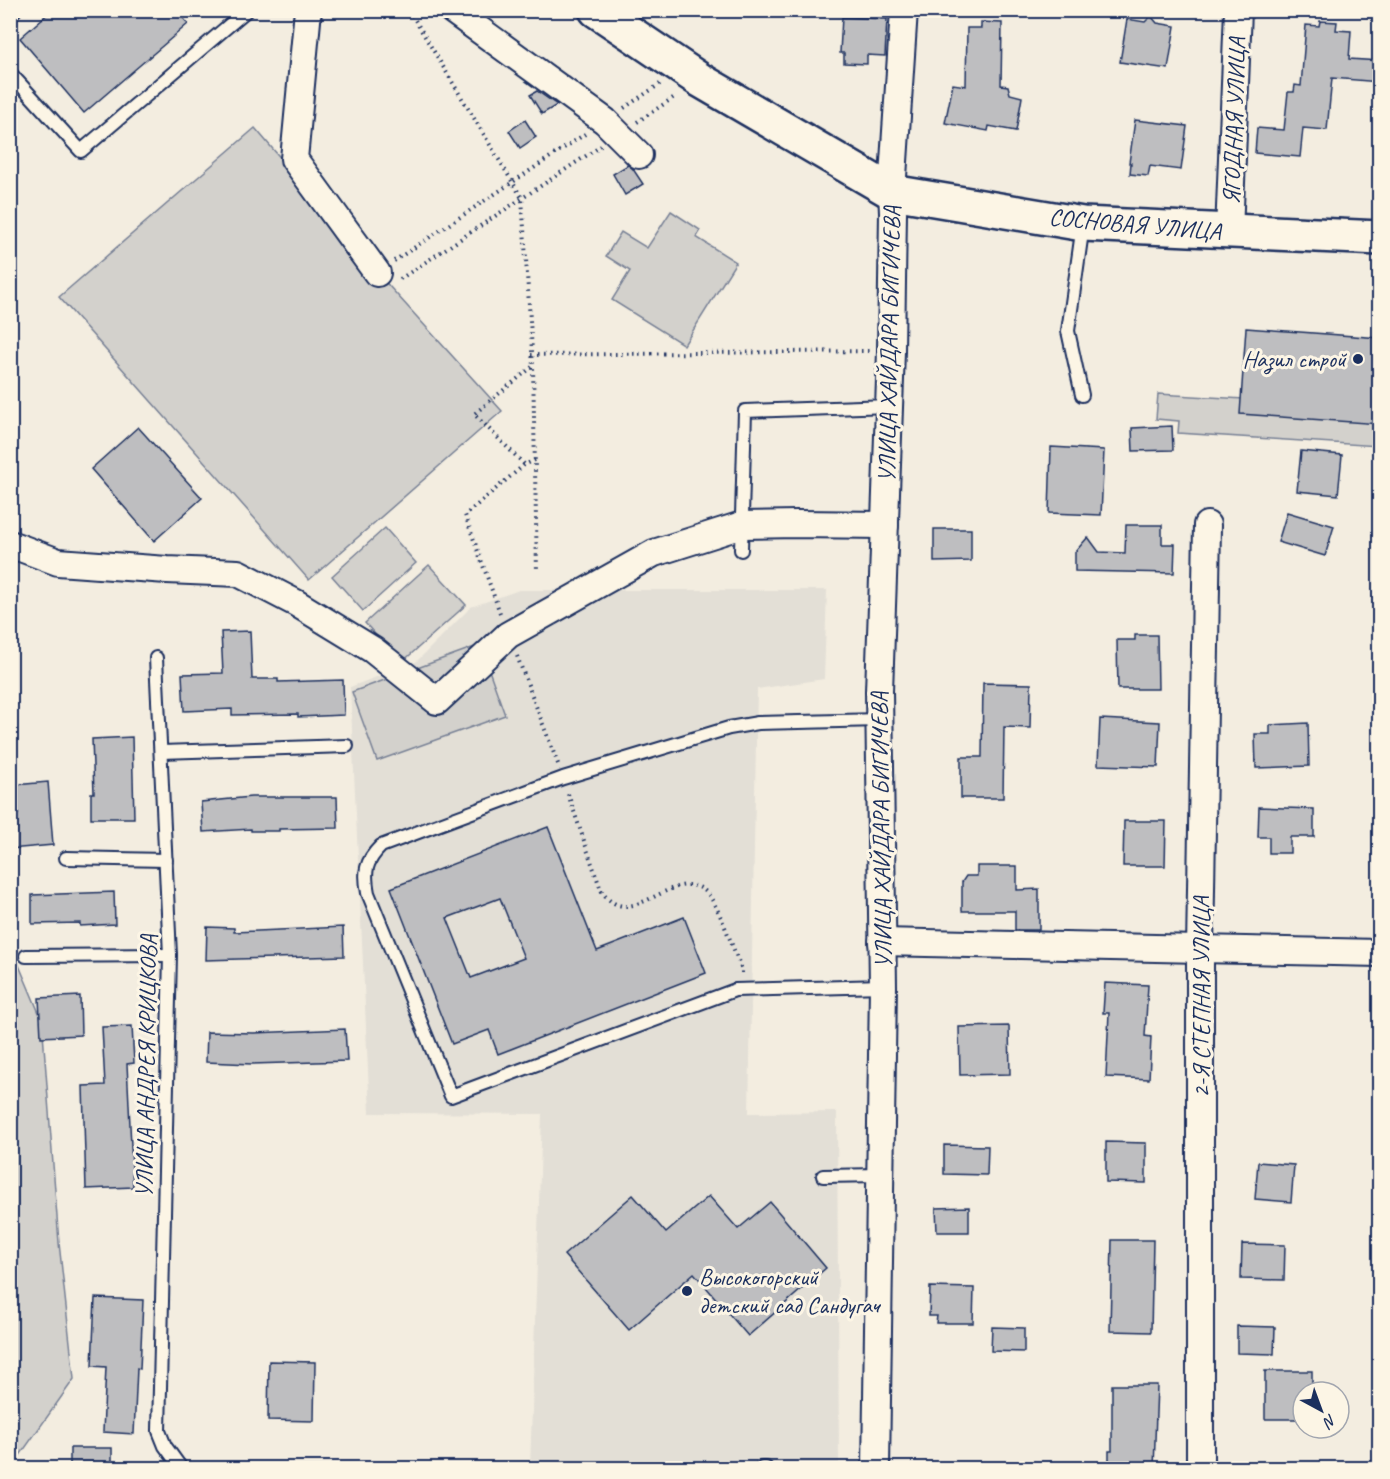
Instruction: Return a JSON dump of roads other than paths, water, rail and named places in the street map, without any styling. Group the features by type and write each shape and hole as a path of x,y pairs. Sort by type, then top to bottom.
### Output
{"street":[{"path":"308,10 294,159 388,276"},
{"path":"452,10 605,121 639,155"},
{"path":"596,10 692,75 892,192"},
{"name":"УЛИЦА ХАЙДАРА БИГИЧЕВА","path":"876,1468 883,986 879,691 891,351 892,192 904,10"},
{"name":"ЯГОДНАЯ УЛИЦА","path":"1229,232 1238,10"},
{"name":"СОСНОВАЯ УЛИЦА","path":"892,192 1083,224 1380,238"},
{"path":"10,544 58,562 238,573 296,603 373,650 437,702 508,635 654,553 741,538 797,524 885,525"},
{"name":"2-Я СТЕПНАЯ УЛИЦА","path":"1200,1468 1200,951 1207,525"},
{"path":"882,942 1200,951 1380,953"}],"lane":[{"path":"10,15 15,10"},
{"path":"10,73 81,151 247,10"},
{"path":"1082,395 1068,331 1083,224"},
{"path":"741,538 745,411 889,406"},
{"name":"УЛИЦА АНДРЕЯ КРИЦКОВА","path":"156,658 170,955 159,1431 165,1446 181,1468"},
{"path":"880,720 758,723 729,728 563,778 381,846 367,865 365,877 368,893 451,1096 735,990 883,986"},
{"path":"161,752 347,746"},
{"path":"66,858 166,860"},
{"path":"26,956 170,955"},
{"path":"823,1176 880,1175"}],"place":[{"name":"Назил строй","path":"1358,359"},
{"name":"Высокогорский детский сад Сандугач","path":"687,1291"}]}
